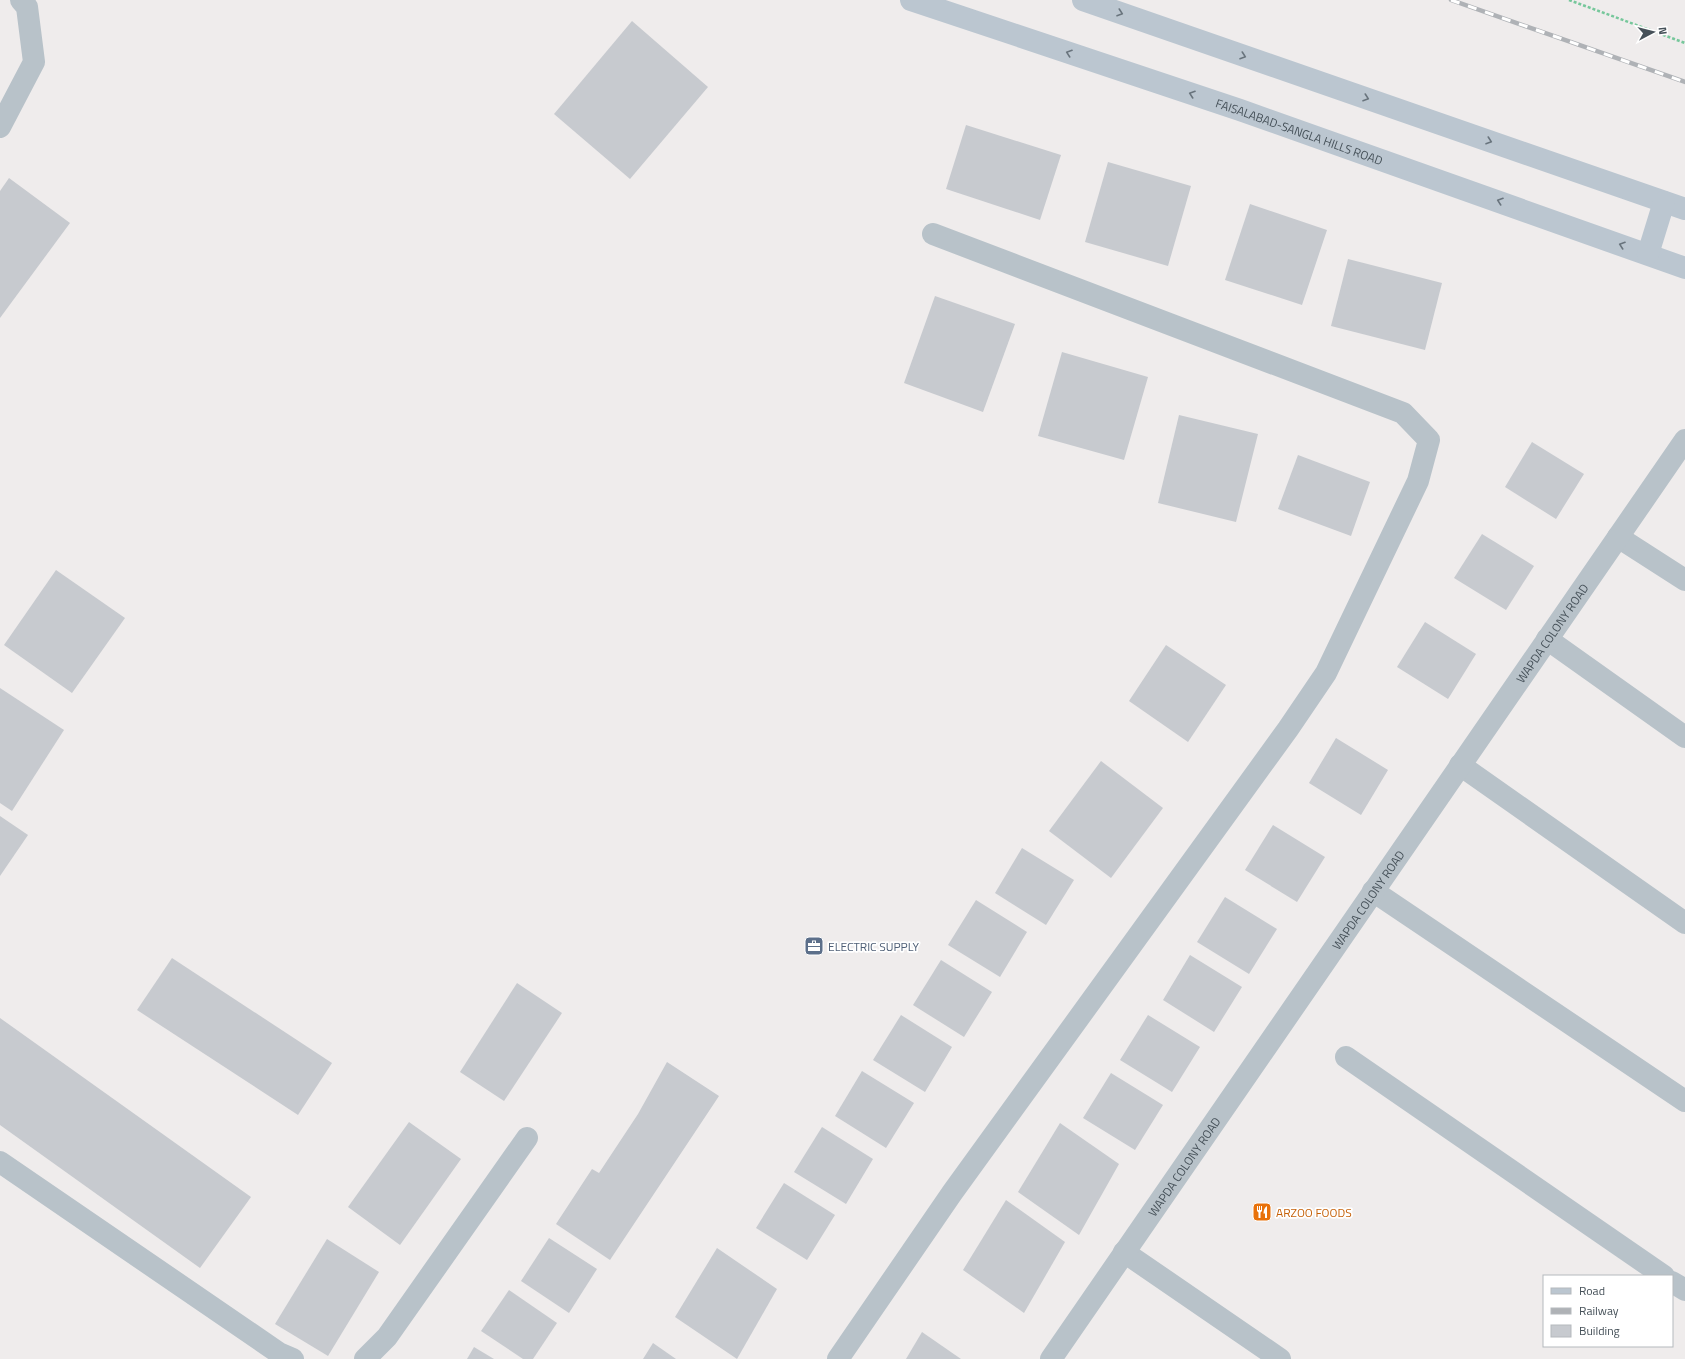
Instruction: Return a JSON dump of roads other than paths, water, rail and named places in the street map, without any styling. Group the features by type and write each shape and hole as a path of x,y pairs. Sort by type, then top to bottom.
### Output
{"main road":[{"name":"FAISALABAD-SANGLA HILLS ROAD","path":"911,0 1240,110 1685,268"},
{"path":"1083,0 1685,209"},
{"path":"1648,254 1664,202"}],"street":[{"path":"0,127 34,62 27,8 21,0"},
{"path":"838,1359 952,1193 1288,730 1326,673 1418,481 1429,440 1403,413 932,234"},
{"name":"WAPDA COLONY ROAD","path":"1051,1359 1685,440"},
{"path":"1618,537 1685,580"},
{"path":"1547,639 1685,737"},
{"path":"1460,765 1685,923"},
{"path":"1373,891 1685,1102"},
{"path":"1346,1056 1663,1275"},
{"path":"365,1359 387,1337 527,1138"},
{"path":"0,1162 279,1353 293,1359"},
{"path":"1124,1252 1280,1359"},
{"path":"1673,1283 1685,1290"}],"railway":[{"path":"1451,0 1685,82"}],"place":[{"name":"ELECTRIC SUPPLY","path":"814,946"},
{"name":"ARZOO FOODS","path":"1262,1212"}]}
